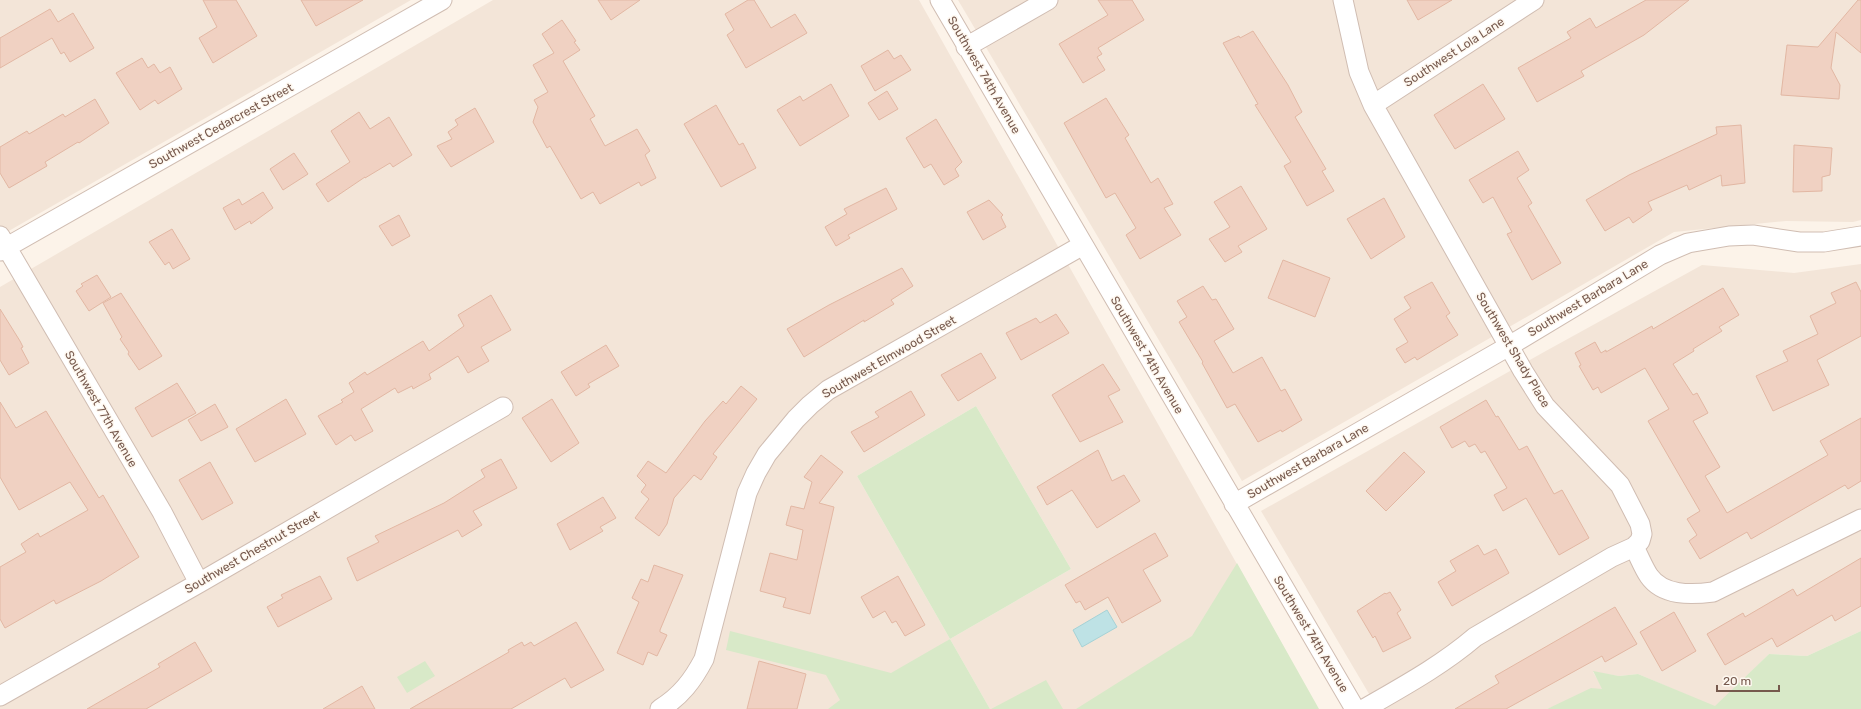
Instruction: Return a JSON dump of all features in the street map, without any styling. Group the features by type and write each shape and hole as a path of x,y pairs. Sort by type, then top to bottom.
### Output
{"street":[{"name":"Southwest Cedarcrest Street","path":"2,245 442,0"},
{"name":"Southwest 74th Avenue","path":"940,0 966,47 1355,709"},
{"path":"966,47 1048,0"},
{"name":"Southwest Shady Place","path":"1343,0 1359,72 1373,105 1509,346 1545,406 1620,485 1640,524 1642,534 1640,541 1634,547"},
{"name":"Southwest Lola Lane","path":"1373,105 1534,0"},
{"name":"Southwest Barbara Lane","path":"1234,504 1509,346 1660,255 1688,243 1753,235 1799,242 1824,242 1861,236"},
{"name":"Southwest 77th Avenue","path":"2,245 162,512 199,583"},
{"name":"Southwest Elmwood Street","path":"660,709 671,703 686,689 696,675 704,659 747,493 767,454 796,419 828,390 1083,245"},
{"name":"Southwest Chestnut Street","path":"0,696 503,407"},
{"path":"1364,709 1433,669 1456,654 1475,637 1612,557 1634,547 1649,576 1658,586 1672,591 1692,595 1712,592 1861,519"}],"shaded area":[{"path":"0,0 411,0 0,236"},
{"path":"493,0 919,0 1291,660 1205,709 990,709 950,639 852,709 0,709 0,287","holes":["976,406 1071,569 950,639 857,476"]},
{"path":"958,0 1861,0 1861,220 1853,222 1786,221 1674,232 1242,481"},
{"path":"1861,264 1861,631 1807,656 1769,654 1715,707 1638,674 1619,676 1593,672 1603,689 1547,709 1378,709 1261,511 1702,265 1794,273"}],"green space":[{"path":"976,406 1071,569 950,639 857,476"},
{"path":"1237,563 1319,709 1076,709 1192,636"},
{"path":"730,631 891,673 950,639 990,709 828,709 840,700 826,675 726,650"},
{"path":"1861,631 1861,709 1547,709 1591,688 1602,689 1593,671 1619,676 1638,674 1715,706 1769,654 1807,656"},
{"path":"425,661 435,676 407,693 397,677"},
{"path":"1046,680 1063,709 991,709"}],"water":[{"path":"1107,610 1117,627 1082,647 1073,630"}],"building":[{"path":"203,0 236,0 257,36 213,63 199,38 217,27"},
{"path":"301,0 363,0 316,26"},
{"path":"598,0 640,0 611,20"},
{"path":"748,0 754,0 771,28 795,14 807,33 746,68 727,35 734,30 725,14"},
{"path":"1098,0 1132,0 1144,20 1098,48 1102,54 1097,57 1105,70 1083,83 1059,44 1108,15"},
{"path":"1407,0 1452,0 1418,20"},
{"path":"1646,0 1689,0 1644,35 1581,71 1584,76 1537,102 1518,68 1571,38 1567,32 1590,18 1596,28"},
{"path":"1858,0 1861,0 1861,53 1836,32 1831,68 1840,85 1839,99 1781,95 1787,45 1818,47"},
{"path":"50,9 58,22 73,13 94,48 70,62 64,52 61,54 52,38 0,68 0,38"},
{"path":"562,20 576,41 574,42 580,50 563,61 595,116 590,119 605,146 637,129 650,151 645,155 656,178 641,186 639,182 600,204 593,192 581,199 550,146 547,148 533,122 538,107 534,100 548,92 533,65 554,53 542,34"},
{"path":"1253,31 1288,85 1302,112 1295,117 1326,169 1322,171 1334,191 1307,206 1284,166 1291,162 1255,105 1258,104 1223,43 1239,36 1240,38"},
{"path":"888,50 894,59 901,55 911,70 875,91 861,66"},
{"path":"142,58 148,68 154,64 160,73 170,67 182,89 158,104 155,100 140,110 116,73"},
{"path":"831,84 849,116 800,146 777,110 800,96 803,101"},
{"path":"1483,84 1505,119 1455,149 1434,115"},
{"path":"887,91 898,109 879,120 868,103"},
{"path":"1106,98 1129,135 1125,138 1151,183 1158,178 1173,204 1164,208 1181,235 1140,259 1126,235 1136,228 1115,193 1106,198 1064,123"},
{"path":"95,99 109,123 79,143 78,142 45,162 47,166 9,188 0,173 0,147 27,131 29,134 63,114 65,117"},
{"path":"716,105 739,145 743,143 756,168 721,187 684,124"},
{"path":"475,108 494,142 451,167 437,146 452,139 448,132 458,125 455,120"},
{"path":"359,112 370,129 389,117 412,155 393,167 390,163 365,177 328,202 316,184 350,162 331,131"},
{"path":"936,119 962,162 955,169 959,176 944,185 931,164 924,168 906,138"},
{"path":"1741,125 1745,183 1722,186 1721,175 1689,190 1687,185 1648,202 1652,210 1633,223 1629,217 1605,231 1586,200 1629,175 1717,134 1716,127"},
{"path":"1794,145 1832,148 1830,175 1822,177 1822,191 1793,192"},
{"path":"1518,151 1529,170 1517,178 1532,203 1528,206 1561,263 1532,280 1507,234 1512,232 1493,197 1483,203 1469,180"},
{"path":"294,153 308,174 283,190 270,169"},
{"path":"1241,186 1267,229 1238,246 1242,252 1225,262 1209,239 1230,227 1214,202"},
{"path":"886,188 897,209 848,235 850,238 836,246 825,227 847,214 844,209"},
{"path":"263,192 273,208 251,224 250,221 235,230 223,208 239,199 242,205"},
{"path":"1384,198 1405,237 1371,259 1347,219"},
{"path":"989,200 1003,215 1001,217 1006,227 983,240 967,212"},
{"path":"399,215 410,236 392,246 379,226"},
{"path":"172,229 190,259 173,269 169,262 165,265 149,242"},
{"path":"1283,260 1330,278 1315,317 1268,298"},
{"path":"902,268 913,286 891,300 894,304 864,322 864,320 804,357 787,329 829,305"},
{"path":"97,275 111,297 89,311 76,291 83,286 81,284"},
{"path":"1432,282 1450,313 1446,316 1458,335 1417,360 1415,357 1405,363 1396,349 1408,342 1394,319 1411,308 1404,297"},
{"path":"1856,282 1861,292 1861,336 1817,360 1829,385 1773,411 1756,376 1788,361 1783,351 1818,334 1810,316 1836,303 1831,293"},
{"path":"1203,286 1212,300 1216,299 1234,329 1214,341 1233,373 1262,357 1281,391 1285,389 1302,420 1282,432 1281,430 1258,442 1235,404 1227,408 1202,363 1203,362 1179,322 1187,317 1177,301"},
{"path":"1723,288 1739,315 1719,327 1722,331 1693,349 1694,351 1673,364 1693,395 1697,393 1708,413 1693,421 1720,467 1705,476 1727,513 1828,455 1820,441 1861,418 1861,481 1848,489 1845,485 1751,539 1747,532 1700,559 1689,541 1697,535 1687,519 1700,511 1648,421 1669,409 1645,368 1601,393 1598,387 1593,390 1579,366 1581,365 1575,353 1595,342 1601,353 1606,350 1606,352 1652,326 1653,329"},
{"path":"121,293 162,356 139,370 128,354 129,352 120,339 122,337 103,303"},
{"path":"491,295 511,330 481,347 489,361 468,373 458,356 429,374 431,379 413,389 412,386 398,393 395,388 361,409 373,431 355,441 351,435 336,445 318,416 343,402 341,400 354,392 349,383 365,372 367,375 423,341 429,351 464,326 458,315"},
{"path":"0,309 20,341 23,347 21,348 29,363 9,375 0,360"},
{"path":"1056,314 1069,333 1021,360 1006,333 1036,318 1040,323"},
{"path":"606,345 619,366 588,384 590,387 576,396 561,372"},
{"path":"981,353 996,378 958,401 941,375"},
{"path":"1103,364 1120,390 1108,396 1123,422 1080,442 1052,395"},
{"path":"177,383 196,413 152,437 135,408"},
{"path":"741,386 757,399 713,454 717,457 701,480 694,475 674,498 667,524 659,536 635,518 649,499 641,492 646,485 637,476 648,461 666,473 705,421 723,401 726,404"},
{"path":"911,391 925,415 864,452 851,432 879,417 875,412"},
{"path":"286,399 306,434 255,462 236,429"},
{"path":"552,399 579,443 551,462 522,418"},
{"path":"1486,400 1496,417 1498,416 1519,450 1527,446 1554,494 1562,490 1589,538 1559,555 1526,498 1503,511 1494,495 1507,488 1485,451 1481,453 1475,444 1469,447 1465,441 1452,448 1440,427"},
{"path":"0,402 16,428 46,411 99,498 103,495 139,557 101,581 56,604 54,600 5,628 0,619 0,567 26,552 21,544 38,533 40,537 88,510 70,482 19,510 0,477"},
{"path":"215,404 228,427 201,441 188,420"},
{"path":"1098,450 1112,481 1124,475 1140,501 1097,528 1072,490 1047,505 1037,487"},
{"path":"1404,452 1425,472 1386,511 1366,491"},
{"path":"821,455 843,472 819,503 834,507 810,614 783,607 786,598 760,591 770,553 797,560 803,530 786,525 791,506 804,509 812,482 804,477"},
{"path":"501,459 517,488 473,511 482,525 462,537 458,530 357,581 347,558 379,542 375,536 444,503 485,477 481,470"},
{"path":"210,462 233,503 202,520 179,480"},
{"path":"603,497 616,518 600,527 603,531 570,550 557,524"},
{"path":"1155,533 1168,556 1143,570 1161,601 1122,623 1108,597 1085,610 1080,601 1076,603 1065,585"},
{"path":"1478,545 1484,555 1496,549 1509,573 1452,606 1438,582 1456,571 1450,561"},
{"path":"1861,558 1861,606 1835,621 1832,615 1777,647 1772,638 1725,665 1707,634 1743,613 1745,617 1793,589 1797,596"},
{"path":"654,565 683,575 660,630 660,632 667,635 657,656 648,652 643,665 617,653 639,602 632,598 641,579 648,582"},
{"path":"320,576 332,599 278,627 267,607 283,598 281,595"},
{"path":"898,576 925,625 905,636 896,621 892,623 885,611 873,618 861,597"},
{"path":"1390,592 1401,610 1397,613 1411,638 1383,652 1375,636 1373,638 1357,611 1385,593"},
{"path":"1615,607 1637,644 1605,662 1602,656 1506,709 1455,709 1499,683 1495,676"},
{"path":"1674,612 1696,651 1662,671 1640,632"},
{"path":"576,622 604,670 571,688 565,678 511,709 410,709 509,652 508,650 522,642 524,646 531,642 534,646"},
{"path":"195,642 212,671 146,709 87,709 160,667 158,664"},
{"path":"759,661 806,674 797,709 747,709"},
{"path":"362,686 375,709 323,709"}]}
